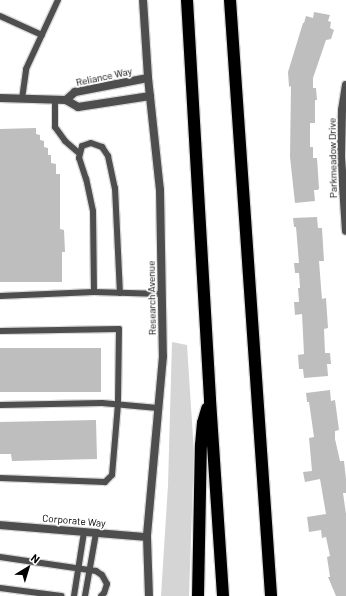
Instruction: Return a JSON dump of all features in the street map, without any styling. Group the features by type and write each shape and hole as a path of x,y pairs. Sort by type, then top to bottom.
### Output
{"highway":[{"path":"187,0 223,596"},
{"path":"230,0 271,596"},
{"path":"198,596 201,445 203,424 210,400"}],"street":[{"name":"Research Avenue","path":"143,0 148,78 160,190 163,356 147,537 149,596"},
{"name":"Reliance Way","path":"66,100 75,92 148,78"},
{"name":"Parkmeadow Drive","path":"346,85 341,156 346,231"},
{"name":"Reliance Way","path":"0,98 66,100 78,107 150,96"},
{"name":"Corporate Way","path":"0,527 147,537"}],"lane":[{"path":"22,99 26,69 58,0"},
{"path":"0,16 42,35"},
{"path":"55,100 55,127 65,141 79,153 93,211 94,292"},
{"path":"79,153 82,146 91,143 102,147 108,156 114,188 120,293"},
{"path":"0,296 94,292 162,294"},
{"path":"0,331 119,329 118,404 112,475 105,482 0,478"},
{"path":"0,405 102,402 158,408"},
{"path":"74,596 84,532"},
{"path":"85,596 88,570 96,533"},
{"path":"0,557 96,571 105,579 106,589 100,596"},
{"path":"0,588 61,596"}],"shaded area":[{"path":"172,342 187,345 194,453 189,596 161,596 168,485"}],"building":[{"path":"314,12 330,15 328,21 331,22 330,28 334,30 331,39 326,40 313,78 313,88 316,88 317,100 315,100 315,123 310,123 310,147 313,147 313,158 317,158 319,188 318,190 314,190 315,201 295,203 290,157 291,86 289,87 288,72 306,16 313,18"},
{"path":"36,128 36,134 40,135 40,140 44,141 44,147 48,148 48,155 51,155 51,163 56,164 56,174 60,174 60,229 64,230 65,252 62,252 62,282 0,282 0,129"},
{"path":"317,217 318,228 322,228 324,261 319,261 322,299 326,298 328,328 324,329 325,353 330,353 331,364 327,364 328,376 304,378 303,369 299,369 298,355 304,354 302,314 295,315 294,302 299,302 298,288 300,288 299,273 295,273 294,263 299,263 296,227 294,227 293,218"},
{"path":"0,348 101,348 101,392 0,392"},
{"path":"330,390 331,401 335,400 339,430 335,431 335,439 340,461 344,461 346,479 346,493 343,493 346,514 346,596 336,596 328,577 330,577 327,557 330,556 326,537 322,538 321,530 309,532 307,517 326,514 320,479 305,482 303,472 312,471 309,438 314,437 309,402 307,402 306,393"},
{"path":"96,420 97,459 12,461 11,454 0,454 0,422"}]}
